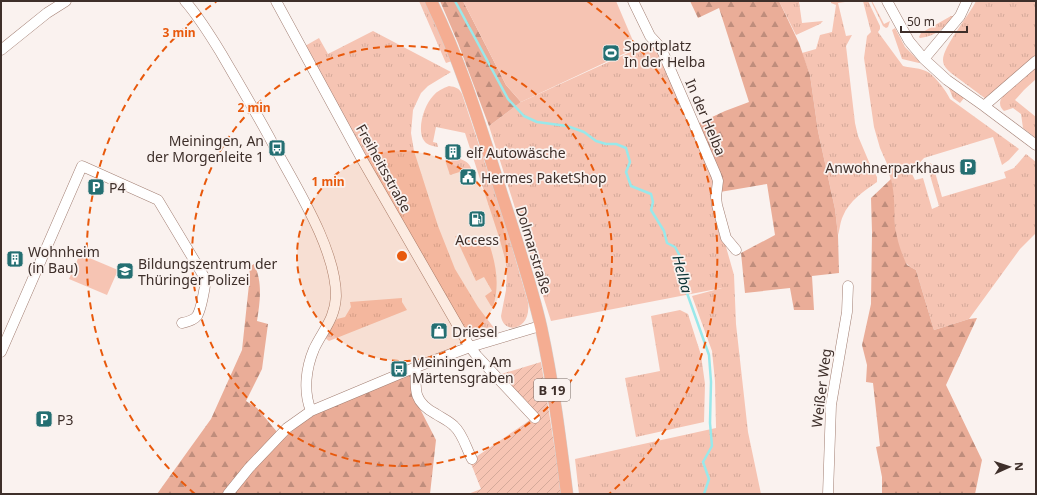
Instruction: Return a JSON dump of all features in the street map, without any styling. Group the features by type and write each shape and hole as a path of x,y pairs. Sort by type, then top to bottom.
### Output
{"main road":[{"name":"Dolmarstraße","path":"431,1 449,39 484,136 530,287 540,326 554,403 567,494"}],"street":[{"path":"1,50 47,13 66,1"},
{"path":"185,1 206,29 246,95 312,218 329,259 334,280 335,304 331,320 314,349 308,371 306,395 311,411"},
{"name":"Freiheitsstraße","path":"276,1 363,161 476,356 535,418"},
{"name":"In der Helba","path":"633,1 650,36 661,48 716,175 718,180 716,201 722,225 726,238 736,250"},
{"path":"887,1 909,41 924,59 947,80 1036,145"},
{"path":"924,59 960,16 967,1"},
{"path":"984,106 1036,61"},
{"path":"1,352 82,166 158,200 206,280 197,316 188,322 182,323"},
{"name":"Weißer Weg","path":"828,494 830,406 846,312 848,286"},
{"path":"228,494 249,468 287,428 311,411 470,346 540,326"},
{"path":"416,367 416,391 422,405 454,425 460,433 472,459"}],"green space":[{"path":"419,1 426,1 452,61 446,63"},
{"path":"440,1 463,1 506,85 521,102 489,126 458,43"},
{"path":"463,1 616,1 636,48 521,102 506,85"},
{"path":"690,1 779,1 799,43 810,75 818,131 835,209 838,235 839,273 812,276 814,310 794,310 790,288 745,293 741,253 775,235 767,184 720,192 697,124 749,102 719,8 698,18"},
{"path":"779,1 807,1 799,2 802,23 823,21 820,24 796,35"},
{"path":"831,1 845,2 838,3 846,36 852,35 846,46 855,123 858,136 877,177 877,182 857,197 849,206 841,221 838,235 835,209 818,131 810,75 802,53 816,49 820,35 832,32 836,5 831,3"},
{"path":"863,1 868,1 880,26 878,32 903,66 928,72 940,84 950,99 1019,149 1002,165 993,137 924,158 911,172 915,180 923,178 932,209 939,206 927,165 930,163 933,165 942,197 1006,178 1004,172 1014,168 1026,154 1036,162 1036,233 1020,249 969,319 934,330 916,270 906,263 901,254 896,232 893,196 889,173 883,171 882,169 888,166 880,148 874,127 864,58 867,36 871,32"},
{"path":"871,1 884,24 890,21 888,27 886,28 883,26"},
{"path":"976,1 1036,1 1036,57 986,99 951,73 943,62 947,47"},
{"path":"951,16 954,16 940,31 926,37 919,37 921,33"},
{"path":"895,28 905,47 920,62 919,63 902,59 892,30"},
{"path":"373,31 451,72 428,86 421,93 413,110 411,133 414,151 438,226 455,269 478,307 494,328 485,336 475,337 467,334 369,165 305,46 319,38 328,54"},
{"path":"650,43 657,49 714,176 713,201 734,275 736,324 748,432 761,494 579,494 575,459 716,428 715,381 712,351 692,296 722,288 551,321 489,126 521,102"},
{"path":"1036,67 1036,79 1015,100 1036,117 1036,138 1023,128 1021,114 1013,108 1004,111 1000,103 1004,94 1009,89"},
{"path":"449,86 457,88 462,94 505,223 528,302 526,319 517,327 511,328 507,326 503,322 501,316 506,290 506,262 465,133 436,127 433,142 437,143 438,147 426,143 421,133 422,119 430,100 436,93"},
{"path":"948,86 964,98 960,103 953,98"},
{"path":"452,157 467,162 473,172 476,183 474,183 469,169 450,175 445,160 451,161"},
{"path":"891,179 894,196 895,226 898,241 907,265 916,270 934,330 977,318 946,385 982,460 975,494 882,494 882,477 876,447 880,446 873,383 866,382 867,365 862,345 871,304 871,198"},
{"path":"455,236 489,243 494,259 497,282 493,307 485,296 492,291 484,277 476,281"},
{"path":"80,254 118,270 107,295 69,279"},
{"path":"254,264 260,285 257,321 268,324 262,369 246,401 257,408 283,439 311,415 406,374 412,376 413,395 436,440 430,494 157,494 211,419 242,350 250,275 249,267"},
{"path":"402,298 402,302 407,310 329,341 325,338 337,319 345,317 351,307 350,302"},
{"path":"680,310 688,314 701,355 705,384 704,422 636,437 625,378 660,371 651,316"},
{"path":"541,362 562,494 468,494 481,489 470,461 536,416 498,375"}],"waterway":[{"name":"Helba","path":"455,1 508,99 524,116 537,122 567,126 584,132 596,141 606,144 616,144 626,148 630,162 626,172 631,186 651,194 653,202 651,210 664,231 667,243 675,247 680,256 677,265 709,355 711,382 710,423 712,446 703,462 709,479 704,494"}],"place":[{"name":"Sportplatz In der Helba","path":"611,53"},
{"name":"Meiningen, An der Morgenleite 1","path":"277,148"},
{"name":"elf Autowäsche","path":"453,152"},
{"name":"Anwohnerparkhaus","path":"968,167"},
{"name":"Hermes PaketShop","path":"468,177"},
{"name":"P4","path":"96,187"},
{"name":"Access","path":"477,219"},
{"name":"Wohnheim (in Bau)","path":"15,259"},
{"name":"Bildungszentrum der Thüringer Polizei","path":"125,271"},
{"name":"Driesel","path":"439,331"},
{"name":"Meiningen, Am Märtensgraben","path":"399,369"},
{"name":"P3","path":"44,419"}]}
